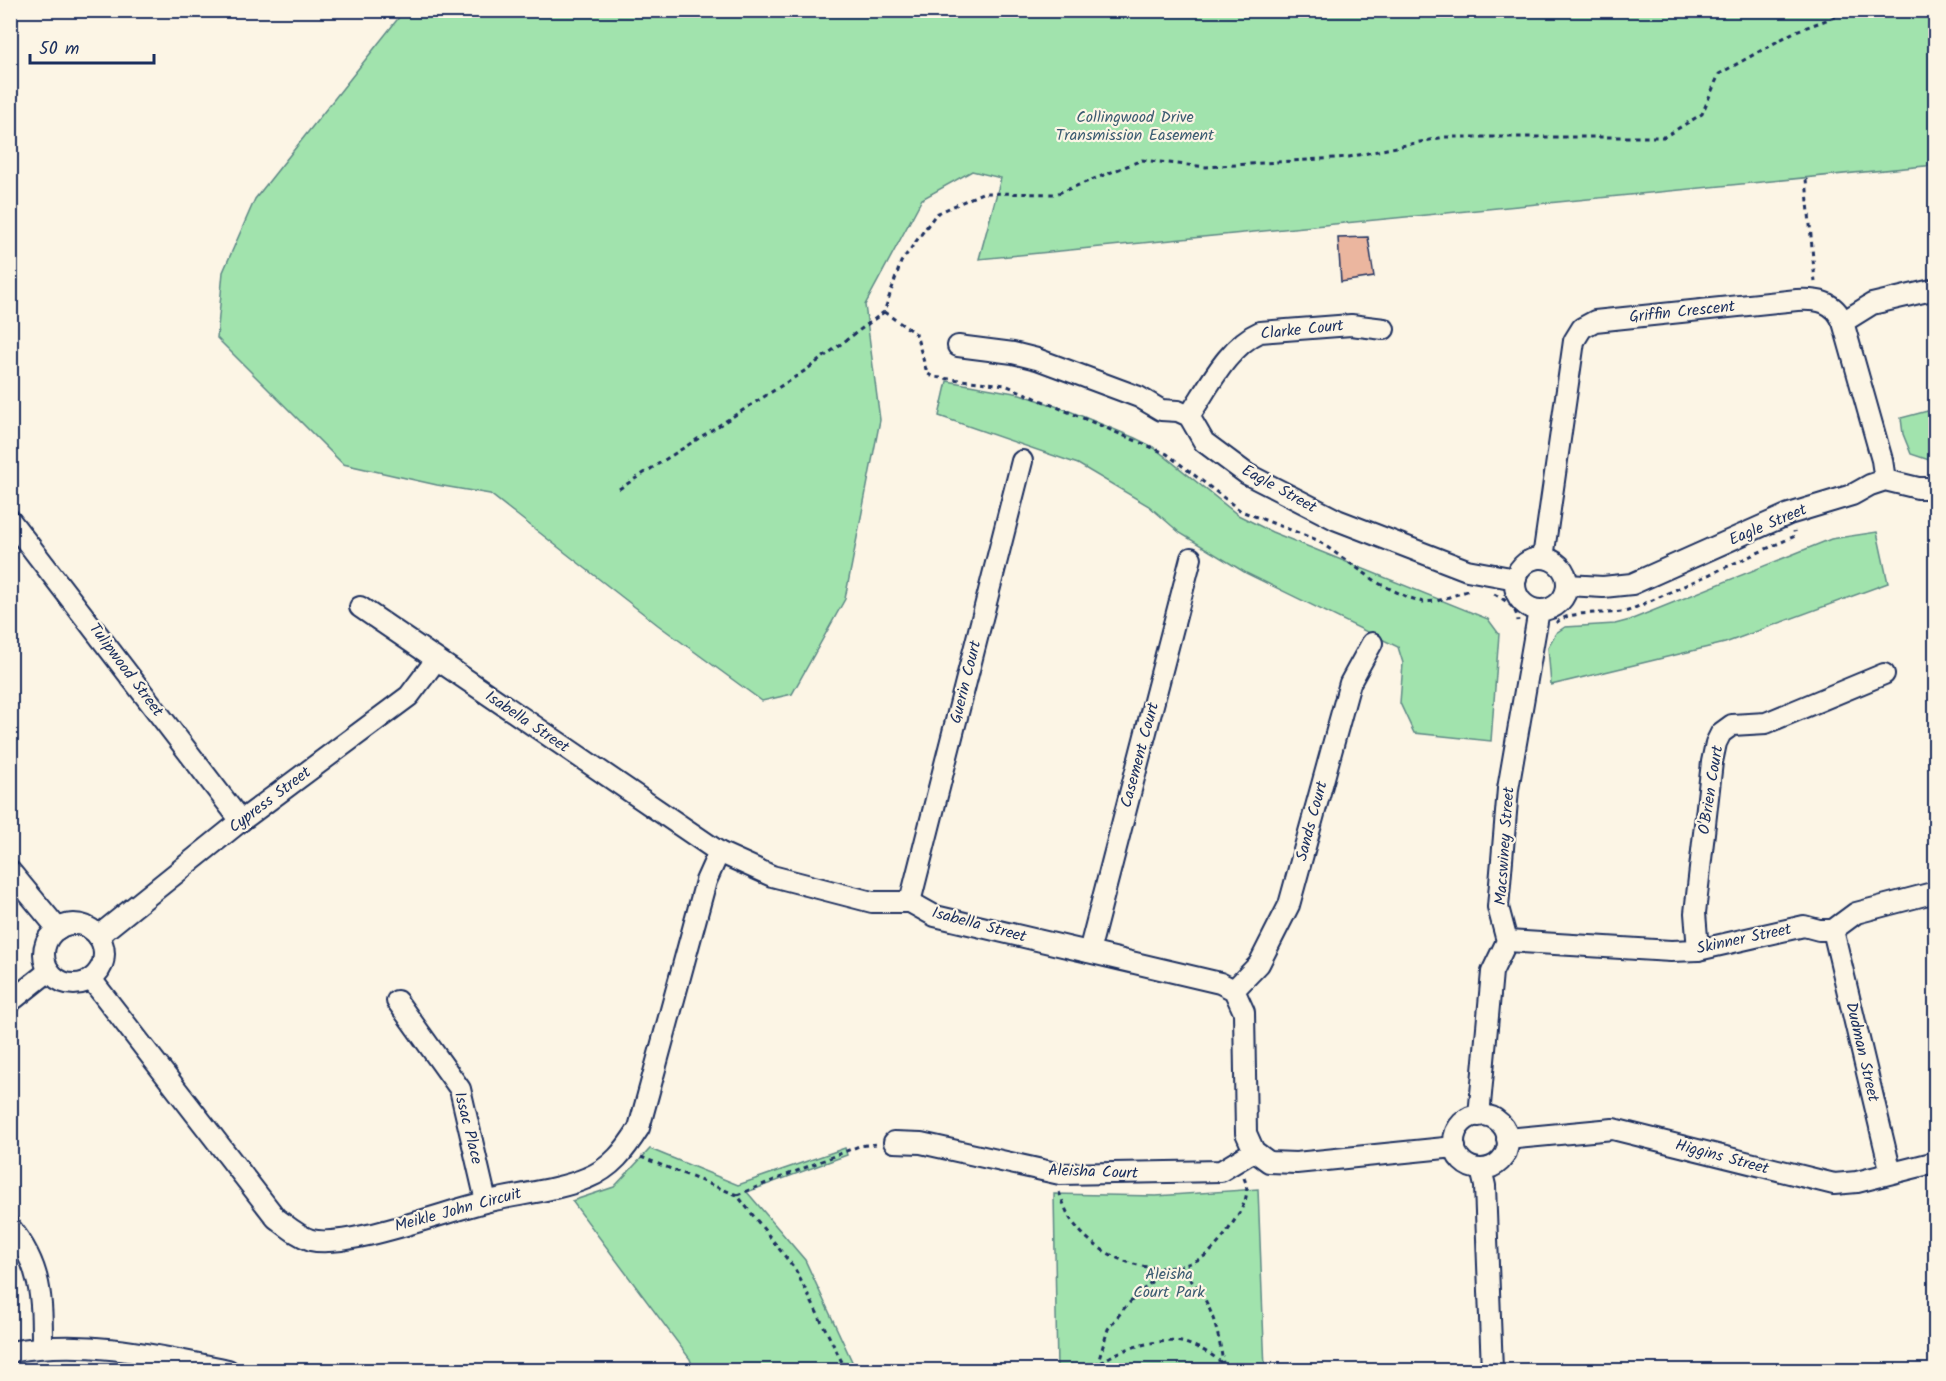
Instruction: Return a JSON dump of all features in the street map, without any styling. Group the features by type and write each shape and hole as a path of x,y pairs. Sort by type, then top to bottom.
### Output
{"street":[{"path":"1843,322 1872,304 1935,289"},
{"path":"1817,299 1834,309 1843,322 1882,460 1885,480 1918,488 1935,488"},
{"name":"Griffin Crescent","path":"1544,558 1570,359 1574,341 1582,328 1595,321 1817,299"},
{"name":"Clarke Court","path":"1189,416 1236,349 1248,337 1260,332 1351,325 1384,329"},
{"path":"958,346 1013,352 1037,359 1139,397 1161,410 1178,411 1189,416"},
{"name":"Eagle Street","path":"1189,416 1204,442 1246,474 1337,520 1467,570 1515,579"},
{"name":"Guerin Court","path":"910,902 1022,461"},
{"name":"Eagle Street","path":"1567,585 1603,587 1632,584 1789,514 1852,495 1870,484 1885,480"},
{"name":"Tulipwood Street","path":"10,520 241,821"},
{"name":"Casement Court","path":"1089,952 1191,558"},
{"path":"1544,558 1559,565 1566,576 1567,585 1559,603 1539,610 1523,603 1518,596 1515,579 1524,565 1531,560 1544,558"},
{"name":"Isabella Street","path":"360,607 719,852 772,876 872,902 910,902 935,916 1220,983 1234,990"},
{"name":"Macswiney Street","path":"1507,941 1498,907 1508,789 1539,610"},
{"name":"Sands Court","path":"1234,990 1259,964 1289,905 1350,683 1372,643"},
{"name":"Cypress Street","path":"98,936 241,821 409,696 436,660"},
{"name":"O'Brien Court","path":"1698,950 1695,913 1712,762 1721,733 1732,725 1766,723 1884,674"},
{"name":"Meikle John Circuit","path":"91,979 276,1218 292,1231 311,1240 333,1241 363,1236 486,1202 587,1178 612,1164 625,1151 639,1128 706,881 719,852"},
{"path":"10,871 57,929"},
{"path":"1833,930 1856,913 1935,892"},
{"path":"66,925 83,926 98,936 102,943 104,959 91,979 73,984 56,978 49,971 44,953 46,944 57,929 66,925"},
{"name":"Skinner Street","path":"1507,941 1671,951 1698,950 1804,926 1819,930 1833,930"},
{"name":"Dudman Street","path":"1833,930 1891,1173"},
{"path":"1479,1116 1492,972 1507,941"},
{"path":"10,1002 49,971"},
{"path":"1234,990 1244,1012 1246,1133 1254,1151 1269,1162 1296,1163 1455,1147"},
{"name":"Issac Place","path":"397,1001 460,1089 486,1202"},
{"path":"1479,1116 1487,1116 1501,1125 1507,1139 1505,1154 1500,1161 1480,1169 1464,1163 1455,1147 1458,1130 1471,1118 1479,1116"},
{"name":"Higgins Street","path":"1507,1139 1613,1129 1834,1184 1857,1182 1935,1162"},
{"name":"Aleisha Court","path":"894,1142 921,1143 1060,1174 1221,1171 1237,1164 1254,1151"},
{"path":"1480,1169 1485,1186 1492,1371"},
{"path":"10,1227 25,1245 35,1266 42,1316 42,1346"},
{"path":"10,1352 42,1346 121,1350 228,1371"}],"path":[{"path":"619,489 806,370 884,312 901,262 936,214 982,193 1056,194 1142,160 1206,167 1348,157 1444,137 1664,137 1702,114 1719,74 1796,31 1854,10"},
{"path":"1806,179 1817,299"},
{"path":"884,312 916,334 927,373 944,380 955,378"},
{"path":"737,1195 859,1146 894,1142"},
{"path":"625,1151 737,1195 795,1269 846,1371"},
{"path":"1060,1174 1058,1189 1071,1219 1082,1234 1103,1251 1119,1258 1165,1269 1175,1268 1203,1257 1223,1238 1238,1215 1248,1186 1237,1164"},
{"path":"1175,1268 1188,1276 1208,1306 1227,1371"},
{"path":"1096,1369 1108,1329 1126,1306 1165,1269"},
{"path":"1096,1369 1130,1348 1154,1342 1183,1342 1223,1363"}],"green space":[{"name":"Collingwood Drive Transmission Easement","path":"404,11 1935,11 1935,165 979,259 1001,178 972,171 922,199 865,305 880,420 845,599 792,694 762,701 658,625 490,494 343,464 217,338 223,272 255,199"},
{"path":"947,381 1020,394 1067,410 1135,438 1153,447 1238,515 1272,532 1488,619 1499,634 1491,741 1414,733 1400,703 1403,663 1398,647 1246,573 1180,533 1149,506 1078,464 939,416"},
{"path":"1936,409 1935,462 1911,454 1903,434 1901,418"},
{"path":"1877,532 1888,583 1725,643 1551,685 1548,647 1556,633 1565,627 1615,624 1630,620 1831,539"},
{"path":"845,1148 847,1155 747,1192 805,1260 856,1370 694,1370 690,1359 572,1201 614,1187 650,1149 738,1185"},
{"name":"Aleisha Court Park","path":"1258,1189 1265,1370 1057,1370 1054,1194 1156,1196"}],"building":[{"path":"1368,237 1374,277 1341,282 1338,238"}]}
